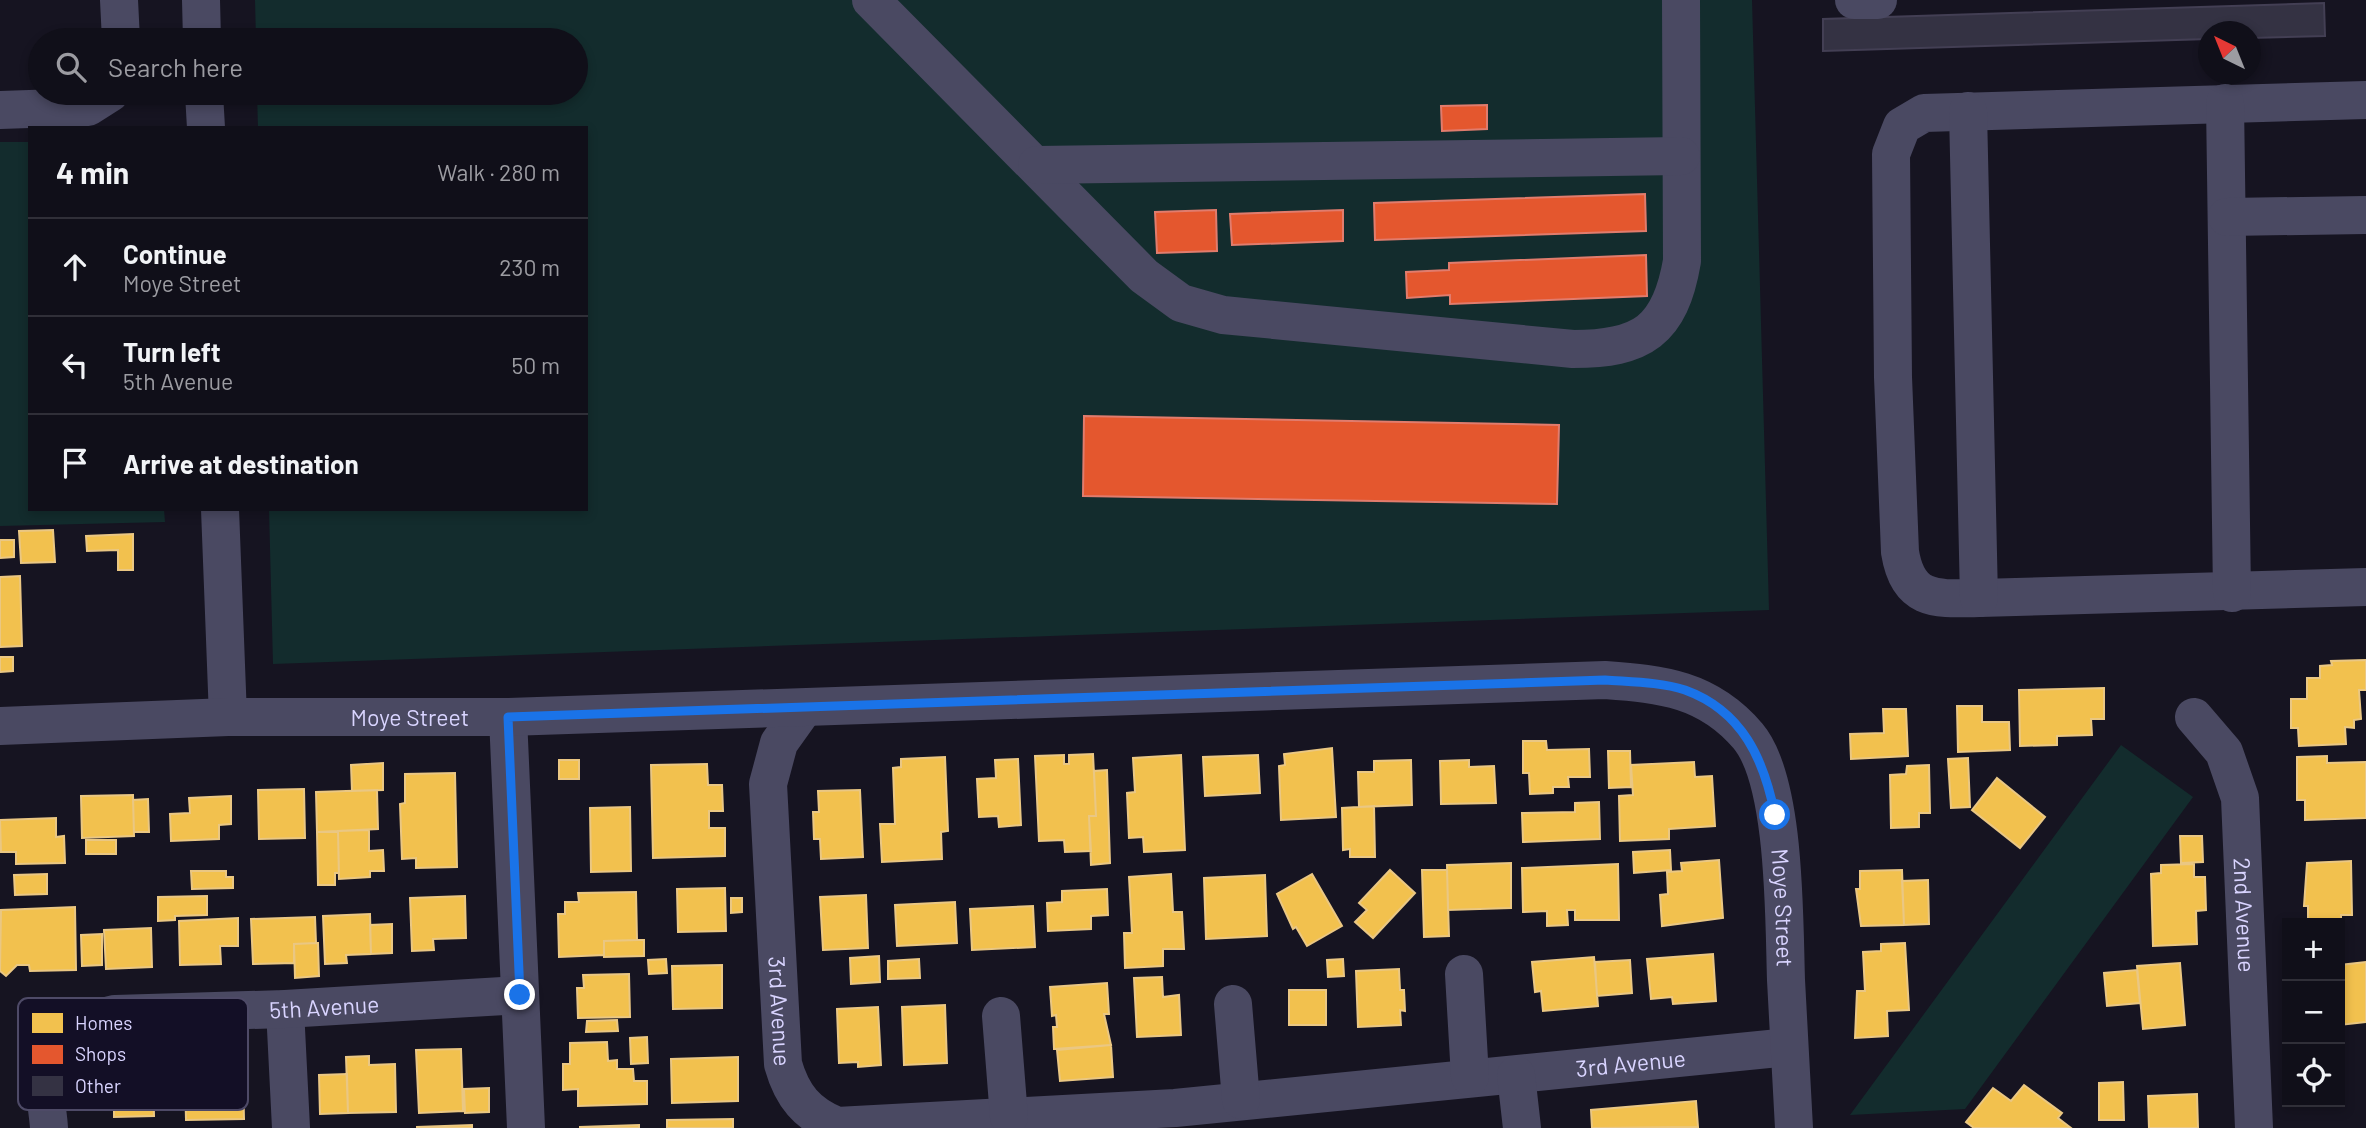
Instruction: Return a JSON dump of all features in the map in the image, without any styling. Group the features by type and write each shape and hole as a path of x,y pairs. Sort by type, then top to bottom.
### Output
{"street":[{"path":"119,0 120,28"},
{"path":"201,0 202,28"},
{"path":"871,0 1144,276 1162,292 1198,310 1236,316 1593,349 1627,344 1651,331 1664,318 1673,302 1682,261 1681,0"},
{"path":"1854,0 1878,0"},
{"path":"2366,100 1924,113 1902,126 1895,137 1891,154 1893,377 1902,568 1910,582 1928,596 1979,598 2232,593 2366,587"},
{"path":"2225,103 2232,593"},
{"path":"0,110 91,105"},
{"path":"205,105 206,126"},
{"path":"1968,111 1979,598"},
{"path":"1037,165 1681,156"},
{"path":"2227,217 2366,215"},
{"path":"220,511 228,717"},
{"name":"Moye Street","path":"0,726 228,717 508,717 1605,680 1658,684 1687,691 1719,710 1749,737 1768,780 1781,853 1794,1128"},
{"name":"3rd Avenue","path":"804,708 779,743 768,784 783,1064 789,1086 800,1103 817,1118 837,1126 1009,1117 1175,1118 1241,1100 1789,1047"},
{"path":"508,717 526,1128"},
{"name":"2nd Avenue","path":"2194,717 2224,752 2240,798 2254,1128"},
{"path":"1464,974 1470,1077"},
{"name":"5th Avenue","path":"248,1010 520,995"},
{"path":"1233,1004 1241,1100"},
{"path":"285,1009 291,1128"},
{"path":"1001,1016 1009,1117"},
{"path":"1516,1075 1522,1128"},
{"name":"5th Avenue","path":"48,1110 49,1128"}],"green space":[{"path":"255,0 1752,0 1769,610 273,664 269,511 588,511 588,126 258,126 257,105 588,105 588,28 256,28"},
{"path":"0,142 28,142 28,511 164,511 165,522 0,526"},
{"path":"2121,745 2193,797 1965,1109 1850,1115"}],"building: Homes":[{"path":"53,530 55,562 21,563 19,531"},
{"path":"133,534 133,570 118,570 118,550 87,551 86,536"},
{"path":"0,540 14,540 14,557 0,558"},
{"path":"20,576 22,646 0,647 0,577"},
{"path":"0,657 13,657 13,671 0,672"},
{"path":"2366,660 2366,690 2359,690 2361,719 2354,720 2354,728 2345,727 2346,744 2299,746 2298,728 2291,728 2291,699 2307,699 2307,678 2320,678 2320,666 2332,665 2331,661"},
{"path":"2104,688 2104,719 2091,719 2092,735 2057,736 2057,745 2020,746 2019,690"},
{"path":"1957,706 1982,706 1982,722 2009,722 2010,750 1958,752"},
{"path":"1883,709 1906,709 1908,756 1851,759 1850,734 1884,733"},
{"path":"1523,741 1546,741 1547,750 1589,749 1590,777 1568,777 1569,787 1553,787 1553,793 1530,794 1529,773 1523,773"},
{"path":"1332,748 1336,817 1281,820 1279,766 1285,765 1284,754"},
{"path":"1608,751 1630,751 1631,787 1609,788"},
{"path":"1093,754 1096,816 1089,816 1091,851 1065,852 1064,840 1039,841 1035,756 1064,755 1064,764 1069,764 1069,755"},
{"path":"1181,755 1185,850 1144,852 1143,837 1129,838 1127,793 1135,792 1133,758"},
{"path":"1258,755 1260,793 1205,796 1203,757"},
{"path":"2327,756 2327,763 2366,762 2366,818 2305,820 2305,800 2297,800 2297,757"},
{"path":"945,757 948,831 941,832 942,859 882,862 880,824 895,824 893,768 901,767 901,759"},
{"path":"1968,758 1970,807 1951,808 1948,759"},
{"path":"1018,759 1021,825 999,827 998,816 979,817 977,779 996,778 995,760"},
{"path":"559,760 579,760 579,779 559,779"},
{"path":"1411,760 1412,805 1359,807 1358,772 1374,772 1374,761"},
{"path":"1469,760 1469,767 1494,766 1496,803 1441,804 1440,761"},
{"path":"1694,762 1695,777 1712,776 1715,826 1669,829 1669,839 1620,841 1619,796 1633,795 1631,765"},
{"path":"383,763 383,790 352,791 351,765"},
{"path":"707,764 708,785 722,785 723,811 709,811 709,828 725,828 725,856 653,858 651,765"},
{"path":"1929,765 1930,813 1919,813 1919,827 1891,828 1890,775 1906,774 1907,766"},
{"path":"1107,770 1110,863 1091,865 1089,816 1096,816 1094,771"},
{"path":"455,773 457,867 416,868 416,858 402,859 400,804 405,803 405,774"},
{"path":"1997,778 2045,817 2020,848 1972,810"},
{"path":"304,789 305,838 259,839 258,790"},
{"path":"377,790 378,829 317,832 316,792"},
{"path":"860,790 863,857 821,859 820,839 814,839 813,812 819,812 818,791"},
{"path":"133,795 134,836 82,838 81,796"},
{"path":"231,796 231,824 219,825 219,839 171,841 170,814 190,813 189,798"},
{"path":"148,799 149,832 134,832 133,800"},
{"path":"1599,802 1600,839 1523,842 1522,813 1575,812 1575,803"},
{"path":"1374,806 1375,857 1350,857 1350,849 1343,850 1342,808"},
{"path":"630,807 631,871 591,872 590,808"},
{"path":"56,818 56,837 64,836 65,863 16,864 16,852 1,852 0,820"},
{"path":"369,830 369,851 383,850 384,871 370,871 370,877 339,879 338,831"},
{"path":"338,831 339,873 335,873 335,885 318,885 317,832"},
{"path":"2180,836 2202,836 2203,862 2181,863"},
{"path":"86,840 116,840 116,854 86,854"},
{"path":"1670,850 1671,870 1634,873 1633,852"},
{"path":"1719,860 1723,918 1662,926 1660,895 1668,894 1667,872 1682,871 1681,863"},
{"path":"2351,861 2352,915 2341,915 2341,918 2308,918 2308,906 2304,906 2307,863"},
{"path":"1511,863 1511,908 1448,910 1447,865"},
{"path":"1618,864 1619,920 1575,920 1575,910 1567,910 1568,925 1547,926 1547,911 1523,912 1522,868"},
{"path":"2194,864 2194,877 2205,877 2206,910 2196,911 2197,944 2153,946 2151,874 2161,873 2161,865"},
{"path":"1390,870 1415,893 1373,938 1355,922 1367,910 1359,903"},
{"path":"1422,870 1447,870 1449,936 1424,937"},
{"path":"1902,870 1904,925 1861,926 1856,889 1860,889 1860,871"},
{"path":"191,871 226,871 226,877 233,877 233,888 192,889"},
{"path":"47,874 47,894 15,895 14,875"},
{"path":"1171,874 1173,912 1182,912 1184,949 1163,949 1163,966 1125,968 1124,933 1132,933 1129,877"},
{"path":"1312,874 1342,926 1307,946 1296,927 1293,929 1277,894"},
{"path":"1265,875 1267,936 1206,939 1204,878"},
{"path":"1928,880 1929,924 1904,925 1902,881"},
{"path":"725,888 726,931 678,932 677,889"},
{"path":"1107,889 1108,915 1091,916 1091,929 1048,931 1047,903 1062,902 1062,891"},
{"path":"636,892 637,940 604,941 604,955 559,957 558,914 565,914 565,902 579,902 578,893"},
{"path":"866,895 868,948 823,950 820,897"},
{"path":"207,896 207,915 175,916 175,920 158,921 158,897"},
{"path":"465,896 466,938 433,939 434,950 412,951 410,898"},
{"path":"731,898 742,898 742,912 731,913"},
{"path":"955,902 957,943 897,946 895,905"},
{"path":"1033,906 1035,947 972,950 970,909"},
{"path":"75,907 76,970 30,971 29,965 17,965 6,976 0,971 1,910"},
{"path":"370,914 371,954 346,955 347,963 325,964 323,916"},
{"path":"315,917 316,943 294,944 294,963 253,964 251,919"},
{"path":"238,918 238,946 220,946 221,964 180,965 179,921"},
{"path":"392,924 392,953 371,954 370,925"},
{"path":"151,928 152,967 106,969 104,930"},
{"path":"102,934 102,965 82,966 81,935"},
{"path":"644,940 644,956 604,957 604,941"},
{"path":"318,943 319,976 295,978 294,944"},
{"path":"1905,943 1909,1010 1887,1011 1888,1036 1855,1038 1857,991 1865,991 1863,952 1881,951 1881,944"},
{"path":"1713,954 1716,1001 1673,1004 1672,997 1651,999 1647,959"},
{"path":"879,956 880,982 851,984 850,958"},
{"path":"1594,957 1598,1006 1543,1011 1541,991 1535,992 1532,962"},
{"path":"666,959 667,973 649,974 648,960"},
{"path":"919,959 920,978 888,979 888,961"},
{"path":"1343,959 1344,976 1328,977 1327,960"},
{"path":"1630,960 1632,993 1597,996 1595,962"},
{"path":"2366,962 2366,1022 2345,1024 2345,964"},
{"path":"2180,963 2185,1025 2143,1029 2137,966"},
{"path":"722,965 722,1008 673,1009 672,966"},
{"path":"1399,969 1405,1011 1400,1010 1401,1025 1358,1027 1356,971"},
{"path":"2137,970 2140,1003 2107,1006 2104,973"},
{"path":"629,974 630,1017 578,1018 577,988 584,988 583,975"},
{"path":"1162,977 1163,997 1179,995 1181,1035 1137,1037 1134,978"},
{"path":"1107,983 1109,1014 1104,1014 1111,1045 1054,1049 1053,1027 1057,1027 1056,1015 1052,1016 1050,987"},
{"path":"1289,990 1326,990 1326,1025 1289,1025"},
{"path":"945,1005 947,1063 904,1065 902,1007"},
{"path":"878,1007 881,1065 858,1067 858,1062 839,1063 837,1009"},
{"path":"617,1020 618,1031 586,1032 587,1021"},
{"path":"647,1037 648,1063 631,1064 630,1038"},
{"path":"607,1042 608,1061 617,1060 617,1069 633,1069 634,1081 647,1081 647,1104 578,1106 578,1089 563,1090 563,1064 570,1064 570,1043"},
{"path":"1111,1045 1113,1077 1060,1081 1057,1050"},
{"path":"461,1049 463,1111 419,1113 416,1050"},
{"path":"369,1056 369,1065 395,1064 396,1112 348,1113 346,1057"},
{"path":"738,1057 738,1101 672,1103 671,1059"},
{"path":"347,1074 348,1113 320,1114 319,1075"},
{"path":"2123,1082 2124,1120 2099,1120 2099,1083"},
{"path":"2024,1085 2062,1113 2058,1118 2071,1128 1974,1128 1966,1122 1993,1088 2011,1101"},
{"path":"489,1088 489,1112 465,1113 464,1089"},
{"path":"2197,1094 2198,1128 2149,1128 2148,1096"},
{"path":"1696,1101 1698,1127 1592,1128 1591,1110"},
{"path":"114,1110 154,1110 154,1116 114,1117"},
{"path":"186,1110 244,1110 244,1119 186,1120"},
{"path":"733,1119 733,1128 667,1128 667,1120"},
{"path":"472,1125 472,1128 417,1128 417,1127"},
{"path":"639,1125 639,1128 580,1128 580,1127"}],"building: Shops":[{"path":"1487,105 1487,129 1442,131 1441,106"},
{"path":"1645,194 1646,231 1375,240 1374,203"},
{"path":"1216,210 1217,251 1157,253 1155,212"},
{"path":"1343,210 1343,241 1232,245 1230,214"},
{"path":"1646,255 1647,296 1450,304 1450,295 1407,298 1406,272 1449,270 1449,263"},
{"path":"1084,416 1559,425 1557,504 1083,496"}],"building: Other":[{"path":"2324,3 2325,36 2261,38 2261,21 2198,21 2198,39 1823,51 1823,19"}],"route":[{"path":"520,995 508,717 1605,680 1658,684 1687,691 1719,710 1749,737 1768,780 1775,815"}]}
